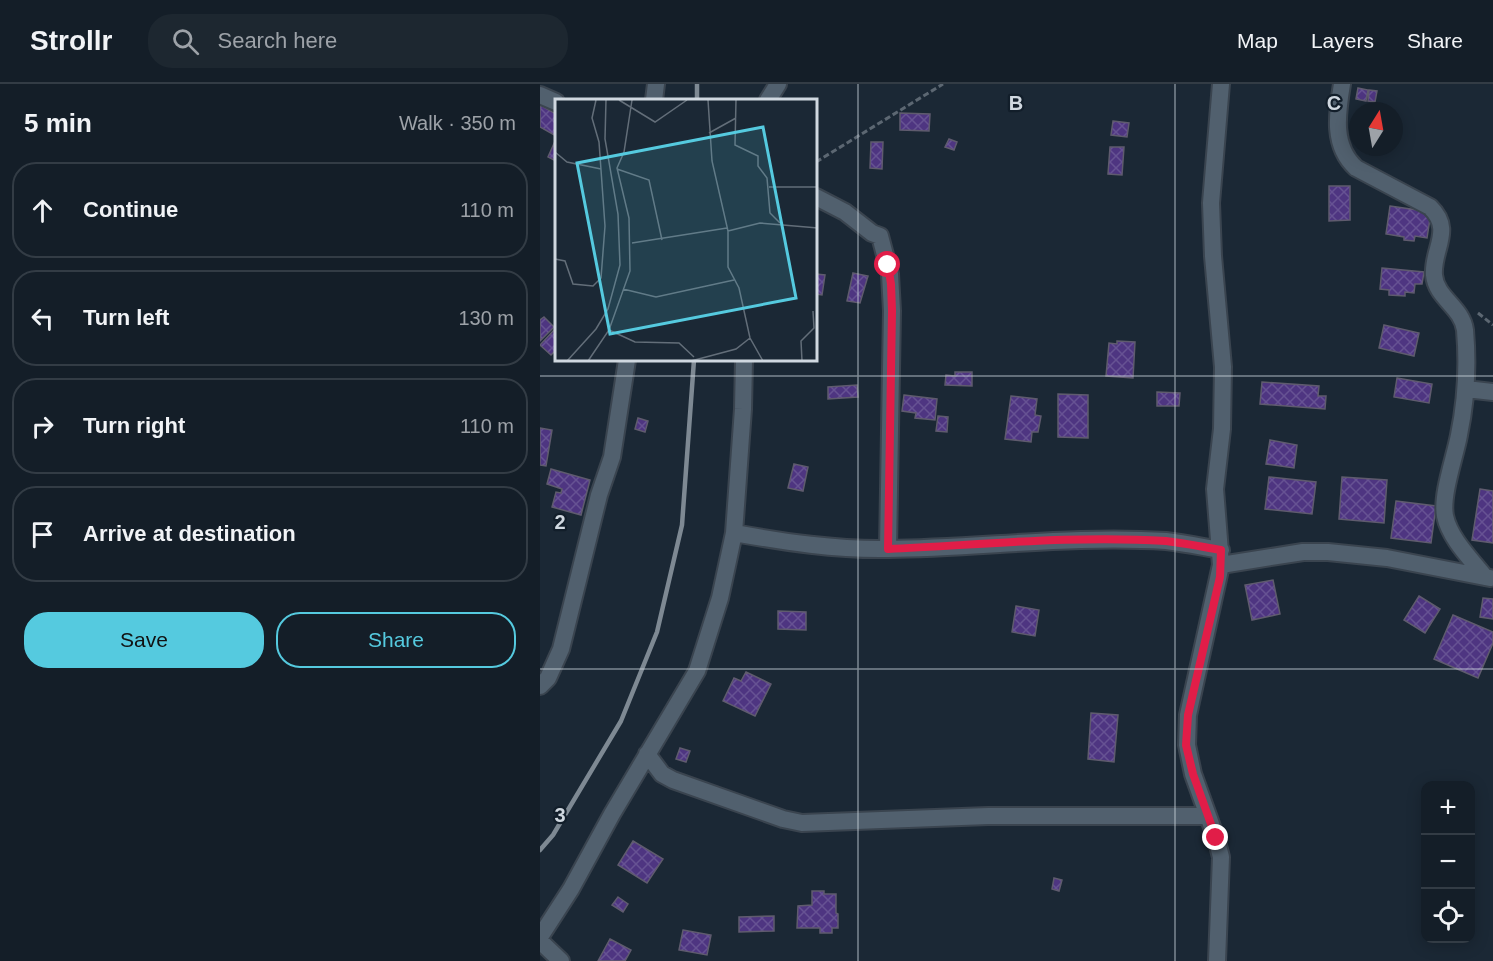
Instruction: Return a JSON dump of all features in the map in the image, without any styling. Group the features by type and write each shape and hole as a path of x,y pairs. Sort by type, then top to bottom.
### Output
{"street":[{"path":"654,99 656,84"},
{"path":"769,99 778,84"},
{"path":"1217,961 1221,857 1193,774 1186,745 1188,715 1221,557 1215,489 1222,429 1223,367 1210,203 1221,84"},
{"path":"1342,84 1338,115 1339,134 1341,149 1347,160 1356,168 1430,207 1438,214 1442,225 1434,275 1438,290 1459,313 1464,326 1466,389 1460,433 1444,500 1445,516 1451,532 1489,578"},
{"path":"540,95 555,102"},
{"path":"818,198 845,212 872,233 880,236 890,274 892,311 888,549"},
{"path":"540,686 548,678 561,649 599,495 612,457 627,362"},
{"path":"561,961 540,939 582,871 647,754 697,671 720,598 734,533 744,362"},
{"path":"1466,389 1493,392"},
{"path":"734,533 819,547 888,549 1035,541 1168,541 1221,557 1328,552 1387,558 1489,578"},
{"path":"647,754 663,774 673,780 783,819 802,823 988,816 1207,816"}],"path":[{"path":"818,161 943,84"}],"building":[{"path":"1358,88 1368,90 1366,101 1356,99"},
{"path":"1369,90 1377,91 1375,102 1368,101"},
{"path":"540,105 555,113 555,135 540,127"},
{"path":"900,113 930,114 929,131 900,130"},
{"path":"1113,121 1129,123 1127,137 1111,135"},
{"path":"949,139 957,142 954,150 945,147"},
{"path":"555,141 555,160 548,157"},
{"path":"871,142 883,142 882,169 870,168"},
{"path":"1110,147 1124,147 1122,175 1108,174"},
{"path":"1329,186 1350,186 1350,220 1329,221"},
{"path":"1390,206 1431,212 1427,238 1415,236 1414,241 1386,234"},
{"path":"1382,268 1424,272 1422,284 1415,284 1414,293 1405,292 1405,296 1389,295 1389,290 1380,289"},
{"path":"853,273 868,276 860,303 847,301"},
{"path":"818,274 825,275 822,295 818,294"},
{"path":"544,317 554,327 540,341 540,320"},
{"path":"1384,325 1419,333 1414,356 1379,348"},
{"path":"555,329 555,351 551,355 540,345"},
{"path":"1117,341 1135,342 1133,378 1106,376 1109,343 1117,344"},
{"path":"955,372 972,372 972,386 945,385 946,375 955,376"},
{"path":"1397,378 1432,384 1429,403 1394,397"},
{"path":"1262,382 1319,386 1318,396 1326,396 1325,409 1260,404"},
{"path":"857,385 858,397 828,399 828,387"},
{"path":"1157,392 1180,393 1179,406 1157,406"},
{"path":"1058,394 1088,395 1088,438 1058,437"},
{"path":"904,395 937,399 935,420 915,418 916,413 902,411"},
{"path":"1011,396 1037,399 1035,415 1041,416 1038,432 1032,432 1031,442 1005,439"},
{"path":"938,416 948,417 947,432 936,431"},
{"path":"638,418 648,421 645,432 635,429"},
{"path":"540,428 552,430 546,466 540,465"},
{"path":"1270,440 1297,445 1294,468 1266,464"},
{"path":"794,464 808,467 803,491 788,488"},
{"path":"551,469 590,480 581,515 552,507 556,492 561,493 562,489 547,484"},
{"path":"1269,477 1316,482 1312,514 1265,509"},
{"path":"1342,477 1387,480 1384,523 1339,519"},
{"path":"1480,489 1493,491 1493,543 1472,540"},
{"path":"1396,501 1436,506 1431,543 1391,538"},
{"path":"1273,580 1280,614 1252,620 1245,585"},
{"path":"1419,596 1440,609 1425,633 1404,620"},
{"path":"1483,598 1493,599 1493,619 1480,617"},
{"path":"1016,606 1039,610 1035,636 1012,632"},
{"path":"778,611 806,612 806,630 778,629"},
{"path":"1453,615 1493,632 1493,643 1478,678 1434,659"},
{"path":"746,672 771,684 755,716 723,701 734,678 741,681"},
{"path":"1091,713 1118,715 1114,762 1088,759"},
{"path":"680,748 690,751 686,762 676,759"},
{"path":"633,841 663,859 647,883 618,865"},
{"path":"1054,878 1062,880 1059,891 1052,889"},
{"path":"812,891 836,894 838,928 832,928 832,933 820,933 820,928 797,928 798,906 812,905"},
{"path":"618,897 628,904 623,912 612,905"},
{"path":"774,916 774,931 739,932 739,917"},
{"path":"683,930 711,935 707,955 679,950"},
{"path":"610,939 631,950 625,961 598,961"}],"railway":[{"path":"697,84 697,99"},
{"path":"540,850 553,835 621,721 657,632 682,525 694,362"}],"route":[{"path":"888,265 892,311 888,549 1035,541 1113,540 1168,541 1221,550 1220,577 1188,715 1186,745 1193,774 1216,838"}]}
